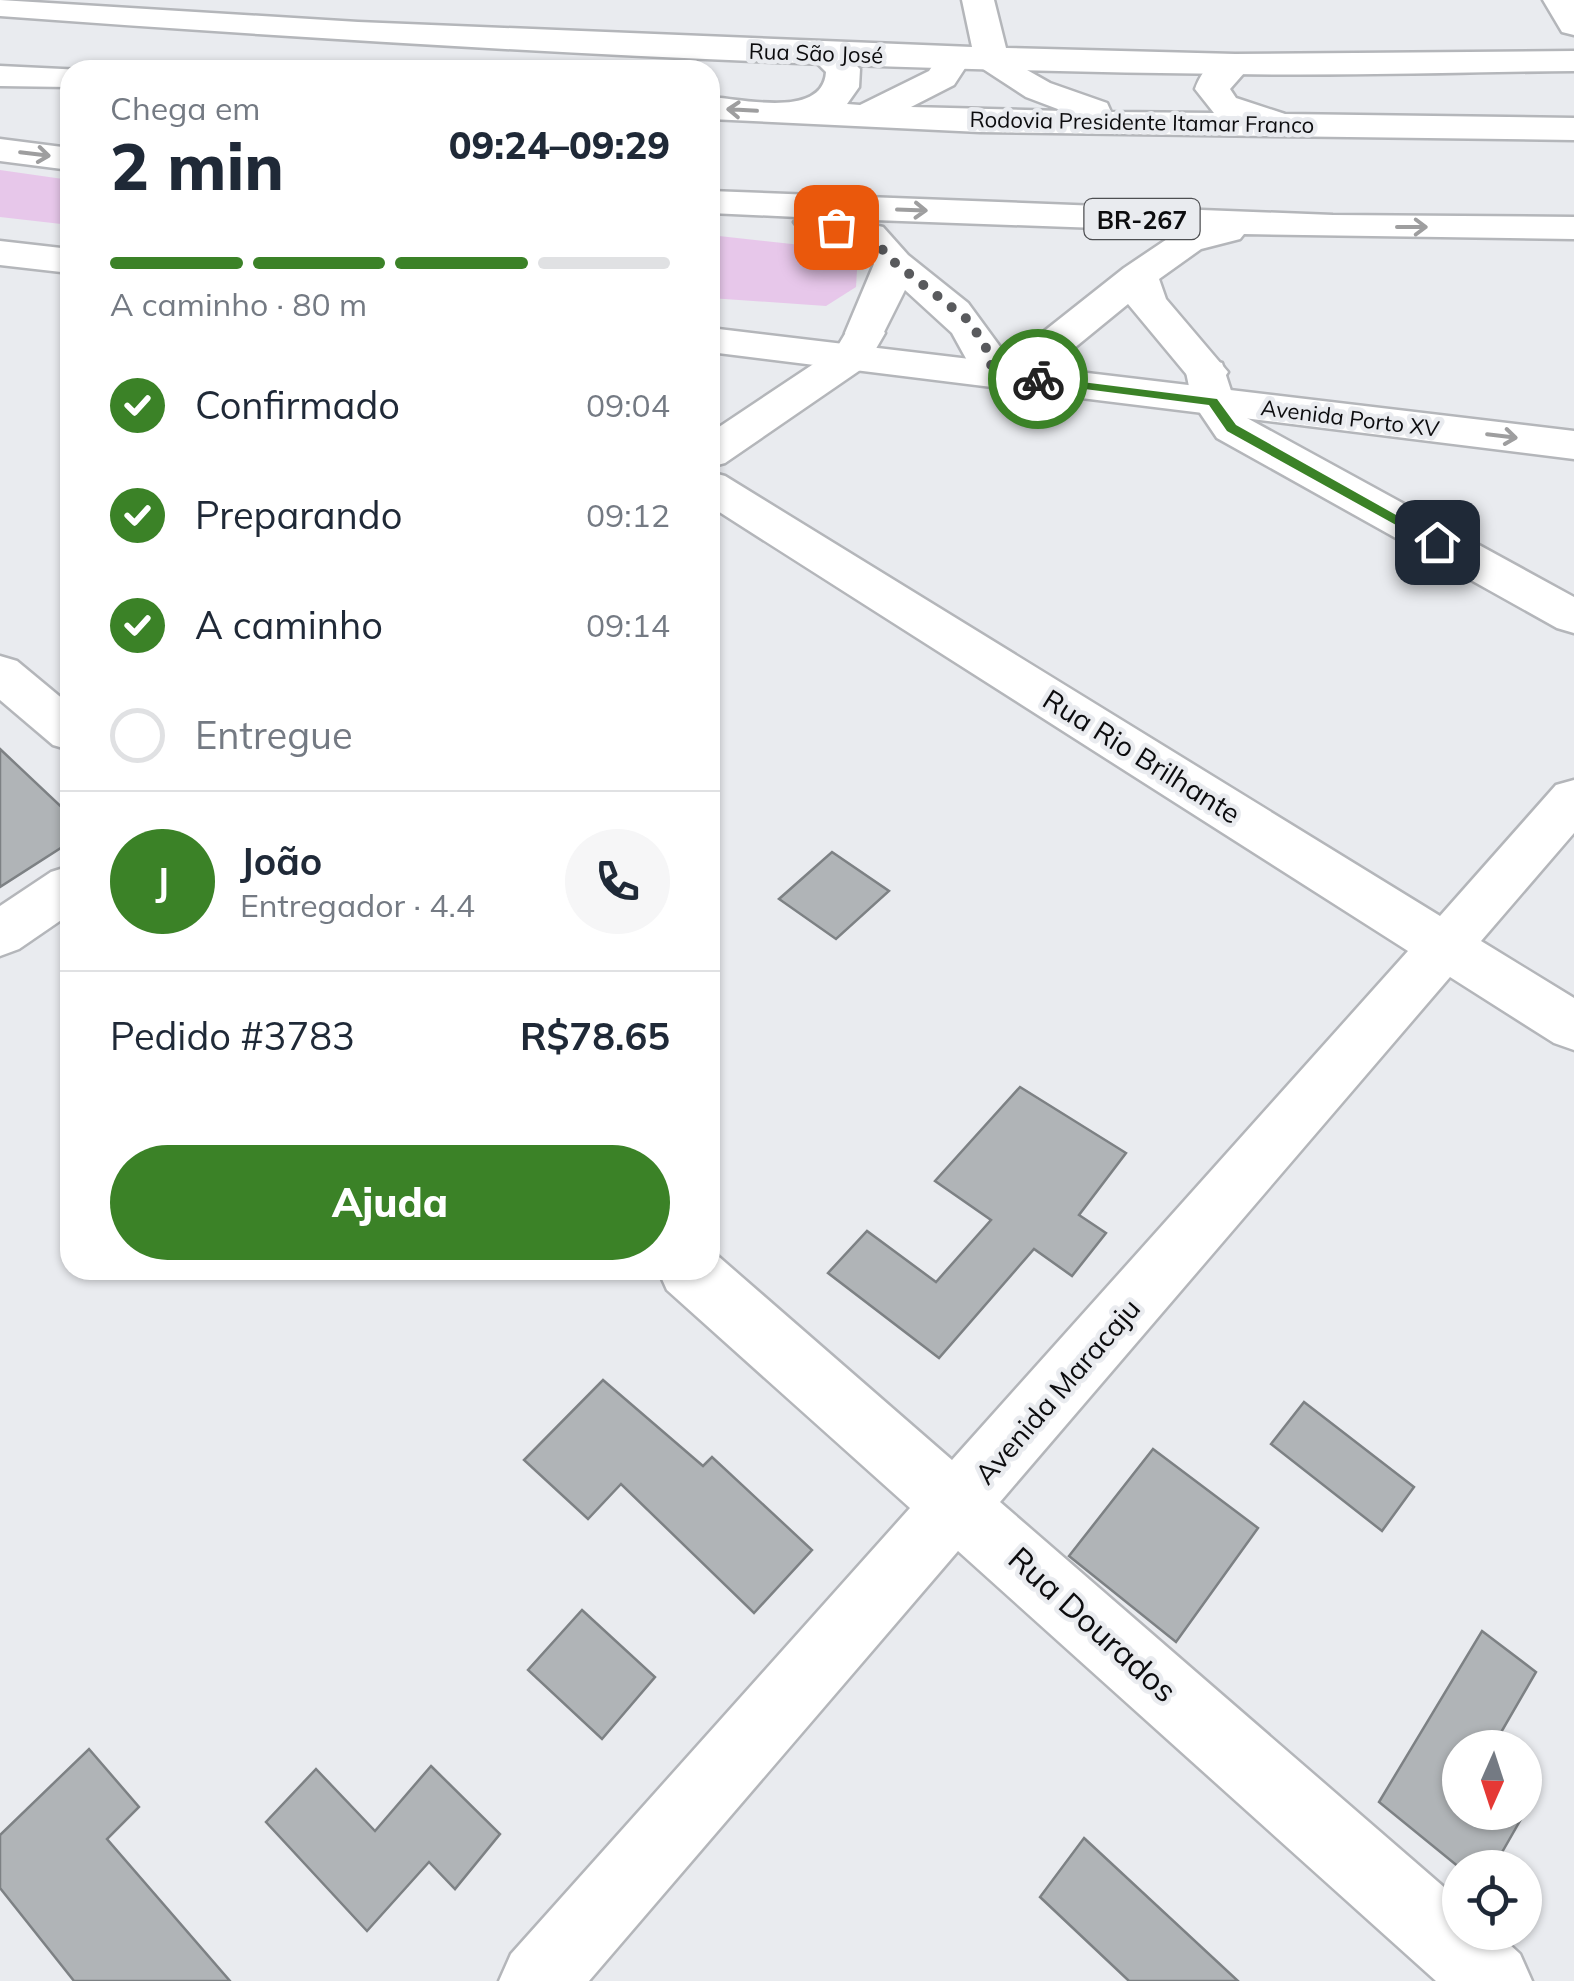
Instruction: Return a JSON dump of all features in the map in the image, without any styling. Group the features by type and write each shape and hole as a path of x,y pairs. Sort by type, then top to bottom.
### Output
{"main road":[{"path":"978,0 992,60 1038,90 1135,123"},
{"path":"1559,0 1574,24"},
{"name":"Rua São José","path":"0,6 361,16 825,54 992,60 1235,64 1574,61"},
{"path":"866,116 942,78 954,58 946,20"},
{"path":"804,113 834,100 844,86 843,69 825,54"},
{"path":"1235,64 1217,75 1212,89 1224,106 1256,118 1295,125"},
{"path":"0,76 60,77"},
{"name":"Rodovia Presidente Itamar Franco","path":"720,109 1135,123 1574,129"},
{"path":"1510,128 1574,144"},
{"path":"0,150 60,157"},
{"path":"724,203 869,235 894,262 968,320 1008,362 1187,241 1216,232 1333,226"},
{"name":"BR-267","path":"724,203 1333,226 1563,224"},
{"path":"0,227 60,234"},
{"path":"0,253 60,260"},
{"path":"720,446 859,345 883,298 894,262"},
{"path":"1138,276 1146,302 1210,386 1232,428 1574,618"},
{"name":"Avenida Porto XV","path":"720,315 859,345"},
{"name":"Avenida Porto XV","path":"720,340 859,345 1210,386 1574,416"},
{"name":"Avenida Porto XV","path":"1210,386 1574,445"},
{"name":"Rua Rio Brilhante","path":"720,492 1574,1027"},
{"path":"0,673 60,724"},
{"name":"Avenida Maracaju","path":"538,1981 1574,799"},
{"path":"0,934 60,894"},
{"name":"Rua Dourados","path":"701,1280 958,1503 1493,1981"}],"shaded area":[{"path":"0,170 60,179 60,224 0,217"},
{"path":"720,236 838,249 857,270 856,287 826,306 720,299"}],"building":[{"path":"0,749 60,806 60,848 0,887"},
{"path":"832,852 889,891 836,939 779,899"},
{"path":"1020,1087 1126,1153 1079,1215 1106,1233 1072,1276 1034,1249 939,1358 828,1273 867,1231 936,1282 991,1220 935,1181"},
{"path":"603,1380 703,1466 712,1457 812,1550 754,1613 621,1484 588,1519 524,1460"},
{"path":"1304,1402 1414,1487 1382,1531 1271,1444"},
{"path":"1153,1449 1258,1528 1176,1642 1069,1556"},
{"path":"582,1610 655,1677 602,1739 528,1670"},
{"path":"1482,1631 1536,1672 1502,1730 1442,1730 1442,1830 1515,1830 1503,1850 1442,1850 1442,1853 1379,1802"},
{"path":"89,1749 139,1807 107,1839 230,1981 74,1981 0,1888 0,1835"},
{"path":"431,1766 500,1834 455,1889 429,1862 367,1931 266,1822 316,1769 375,1831"},
{"path":"1084,1838 1238,1981 1129,1981 1040,1897"}],"way so far":[{"path":"836,227 869,235 894,262 968,320 985,345 994,374 1038,379"}],"route":[{"path":"1038,379 1213,401 1232,428 1437,542"}]}
